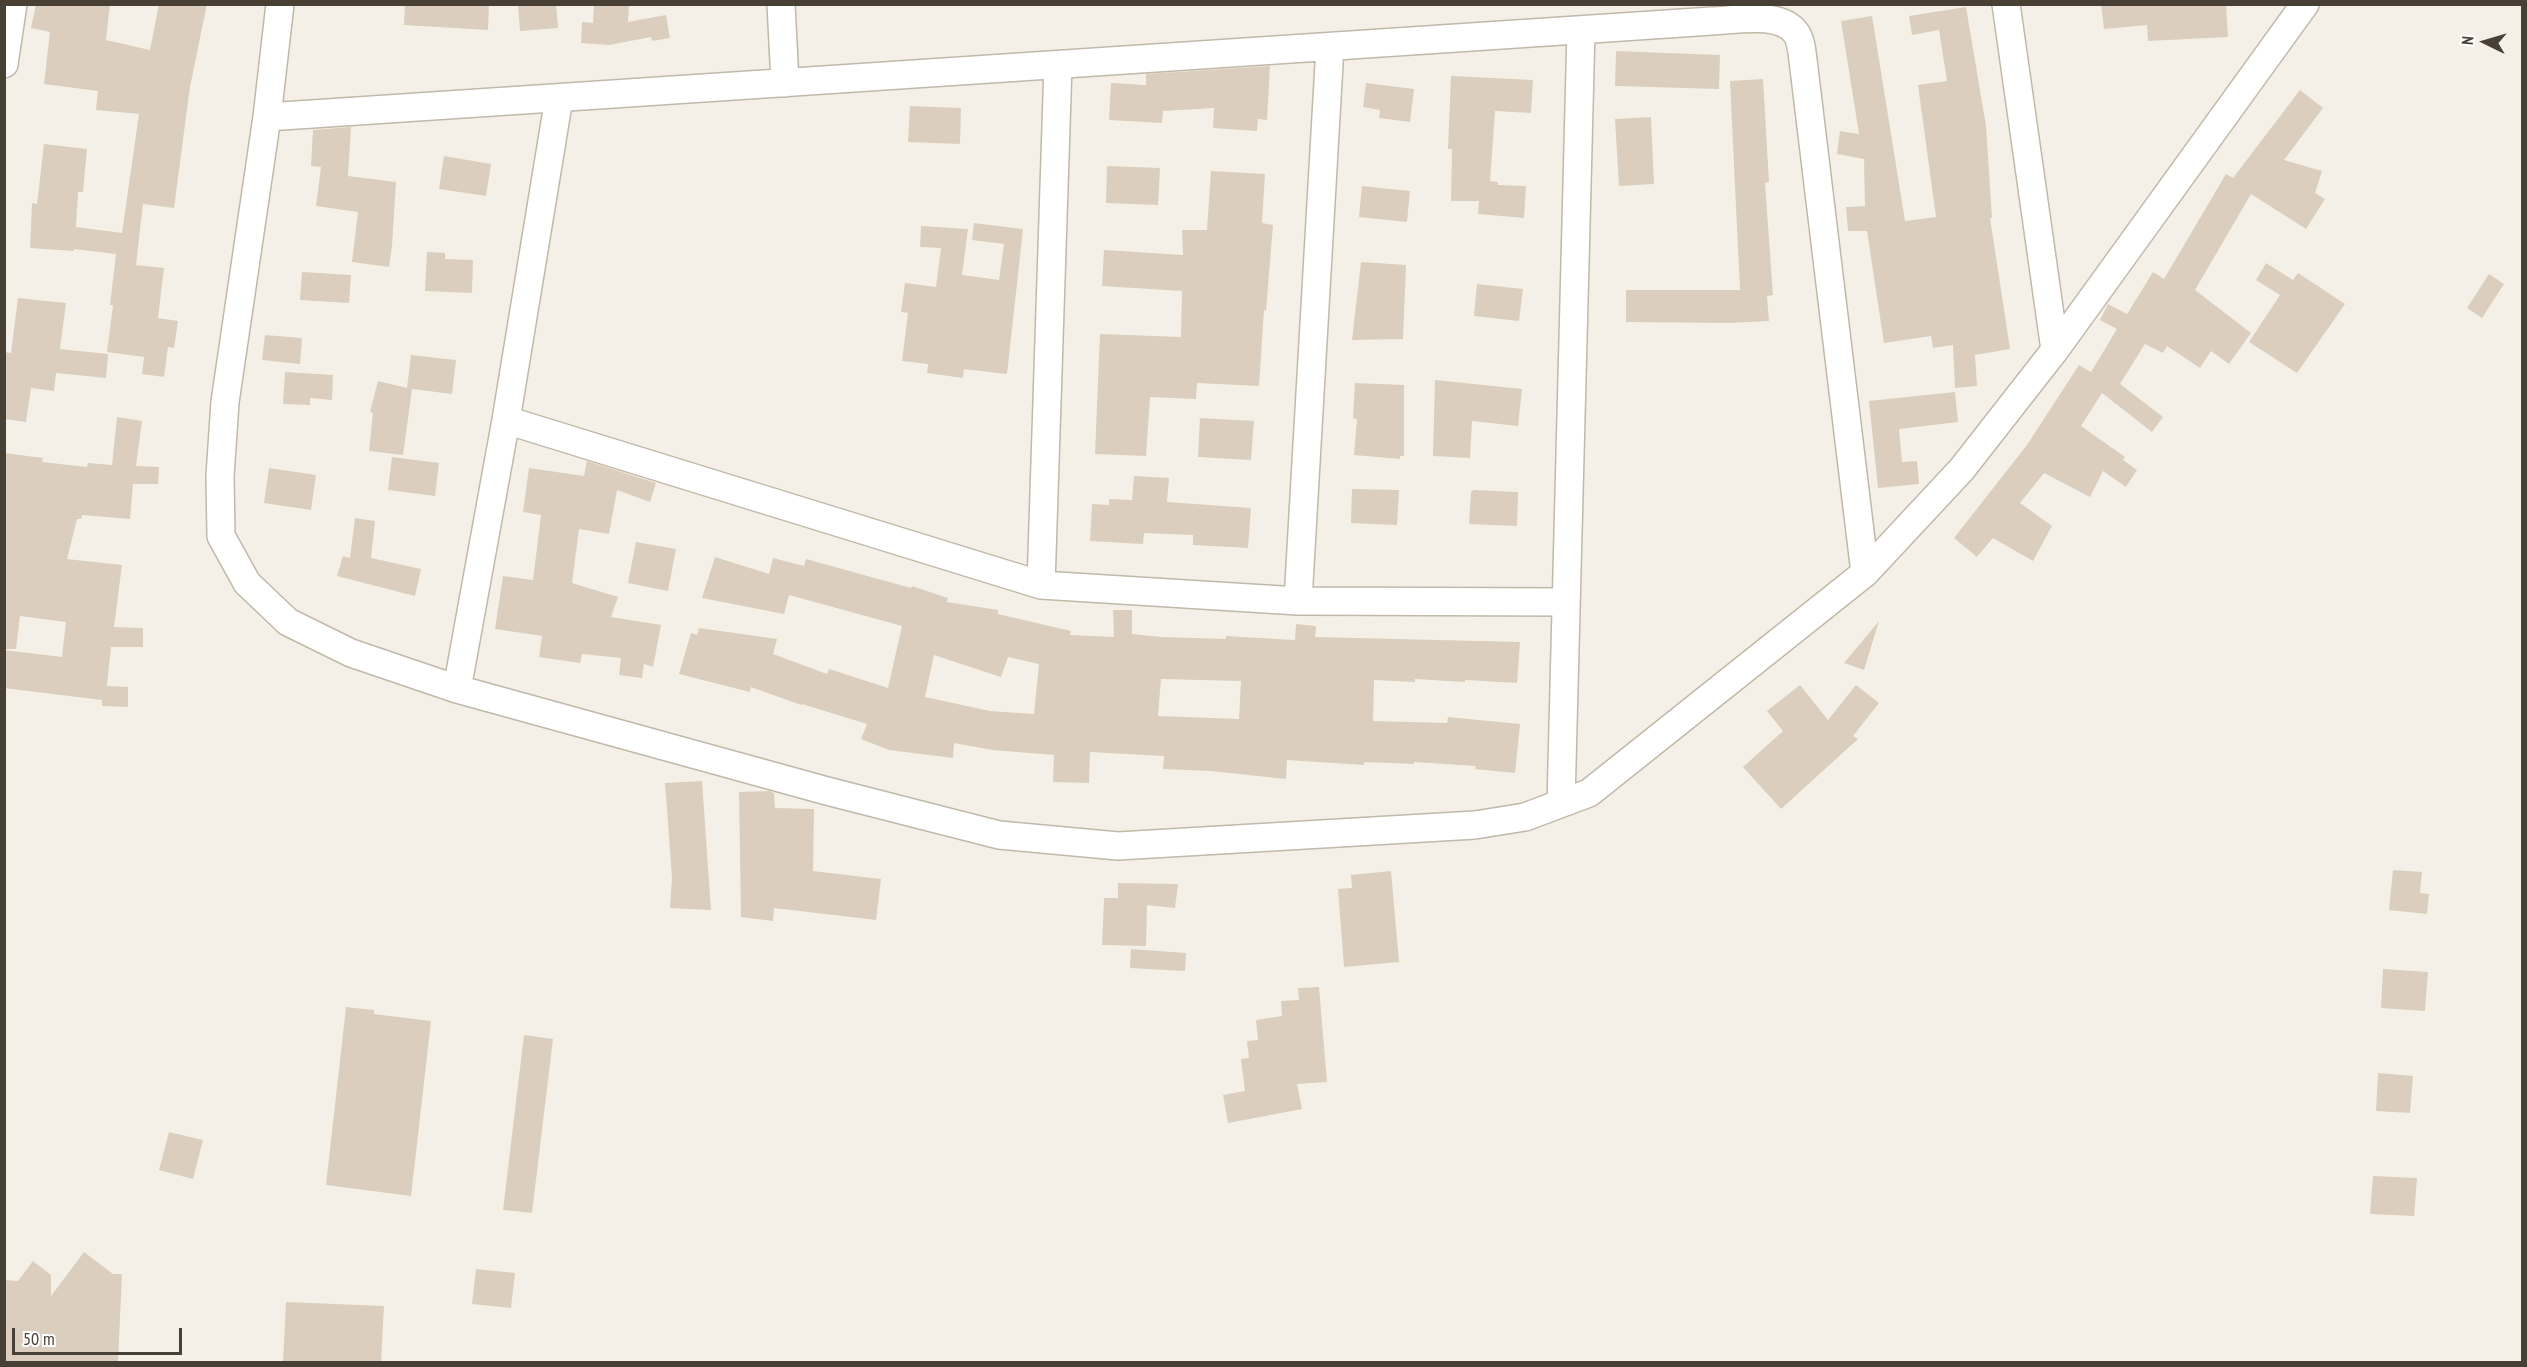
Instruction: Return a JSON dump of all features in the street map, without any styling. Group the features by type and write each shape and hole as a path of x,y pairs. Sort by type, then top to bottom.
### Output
{"street":[{"path":"4,64 13,4"},
{"path":"280,4 267,117 225,402 220,476 222,536 247,583 288,622 351,653 457,689 827,791 999,835 1118,846 1475,825 1525,817 1589,793 1865,573 1962,469 2055,350 2296,10"},
{"path":"781,4 785,83"},
{"path":"2006,4 2055,350"},
{"path":"267,117 1581,30 1759,20 1784,22 1798,34 1803,60 1865,573"},
{"path":"1561,804 1581,30"},
{"path":"1298,601 1330,47"},
{"path":"1041,585 1058,65"},
{"path":"457,689 506,420 559,98"},
{"path":"506,420 1041,585 1298,601 1566,602"}],"building":[{"path":"36,4 110,4 106,40 150,50 159,4 207,4 190,87 174,208 143,204 136,265 164,268 158,318 178,321 174,348 168,347 164,377 142,374 144,357 107,352 116,254 74,249 74,251 30,248 32,203 37,204 44,144 87,149 83,192 78,192 76,227 122,233 139,114 96,110 98,91 44,84 50,32 31,28"},
{"path":"405,4 489,4 488,30 404,25"},
{"path":"518,4 556,4 558,28 520,31"},
{"path":"594,4 629,4 628,22 666,15 670,38 652,41 651,37 609,45 581,43 582,22 593,23"},
{"path":"2101,4 2226,4 2228,37 2148,41 2147,25 2104,29"},
{"path":"1966,7 1986,126 1992,218 1990,218 2010,349 1975,355 1977,386 1955,388 1953,345 1933,348 1931,336 1884,343 1867,231 1848,231 1846,207 1865,206 1864,159 1837,154 1840,131 1859,134 1841,21 1872,16 1905,221 1936,217 1918,85 1947,81 1939,30 1912,35 1909,16"},
{"path":"1616,51 1720,55 1719,89 1615,86"},
{"path":"1270,66 1267,120 1258,119 1257,131 1213,128 1214,108 1163,111 1162,123 1109,120 1111,83 1146,85 1146,74"},
{"path":"1451,76 1533,80 1531,113 1495,111 1490,181 1498,182 1498,185 1526,186 1524,218 1478,214 1479,201 1451,201 1452,149 1448,149"},
{"path":"1763,79 1769,182 1765,183 1773,295 1767,296 1769,321 1626,322 1626,290 1740,290 1730,81"},
{"path":"1366,83 1414,89 1410,122 1379,118 1380,110 1363,107"},
{"path":"2300,90 2323,108 2284,160 2322,171 2315,193 2325,199 2306,229 2251,194 2195,290 2251,333 2229,364 2211,351 2200,368 2167,346 2163,353 2145,344 2120,384 2163,417 2152,432 2102,393 2081,426 2125,457 2123,460 2137,470 2126,487 2103,471 2090,497 2044,473 2020,503 2052,526 2033,561 1993,538 1977,557 1954,538 2027,445 2079,365 2091,372 2117,329 2100,320 2108,304 2127,314 2153,272 2164,279 2226,174 2233,178"},
{"path":"910,106 961,108 960,144 908,142"},
{"path":"1651,117 1654,184 1619,186 1615,119"},
{"path":"351,127 348,176 396,182 389,267 352,262 358,212 316,206 321,167 311,166 313,130"},
{"path":"444,156 491,164 486,196 439,189"},
{"path":"1107,166 1160,168 1158,205 1106,203"},
{"path":"1211,171 1265,174 1262,223 1273,225 1259,386 1197,383 1196,399 1150,397 1146,456 1095,454 1100,334 1181,337 1182,291 1102,286 1104,250 1183,255 1182,230 1207,230"},
{"path":"1362,186 1410,191 1407,222 1359,217"},
{"path":"974,223 1023,229 1007,374 964,369 963,378 927,373 928,364 902,361 908,313 901,312 905,283 936,287 941,248 920,247 921,226 968,229 962,275 999,280 1004,244 972,240"},
{"path":"427,252 445,253 445,259 473,260 472,293 425,291"},
{"path":"1361,262 1406,265 1403,339 1352,340"},
{"path":"2266,263 2293,280 2298,273 2345,304 2297,373 2249,342 2280,295 2256,280"},
{"path":"302,272 351,275 349,303 300,300"},
{"path":"2489,274 2504,284 2482,318 2467,308"},
{"path":"1477,284 1523,289 1519,321 1474,316"},
{"path":"18,298 66,303 60,349 108,354 106,378 56,373 54,391 31,388 26,422 4,419 4,352 11,353"},
{"path":"265,335 302,338 300,364 262,360"},
{"path":"411,355 456,360 452,394 412,389 403,455 369,451 373,413 370,412 378,381 407,388"},
{"path":"285,372 333,375 332,400 310,398 310,405 283,404"},
{"path":"1435,380 1522,389 1518,426 1472,421 1470,458 1433,456"},
{"path":"1355,383 1404,385 1404,456 1400,456 1400,459 1354,455 1357,419 1353,418"},
{"path":"1955,392 1958,422 1899,429 1902,462 1917,461 1919,484 1878,488 1869,401"},
{"path":"117,417 142,421 136,466 159,467 158,484 133,484 130,519 82,515 81,519 77,519 67,559 122,565 114,627 143,628 143,647 111,647 107,686 128,687 128,707 102,706 102,700 4,688 4,650 62,657 66,622 20,616 16,649 4,649 4,453 43,458 42,462 87,467 88,463 112,465"},
{"path":"1200,418 1254,421 1251,460 1198,457"},
{"path":"392,457 439,463 435,496 388,490"},
{"path":"587,461 656,483 650,502 617,490 609,534 579,529 572,583 618,597 611,617 661,625 653,667 644,664 642,678 619,675 621,658 582,654 580,663 539,657 542,636 495,629 503,576 533,580 541,515 523,512 529,468 584,476"},
{"path":"269,468 316,475 311,510 264,503"},
{"path":"1134,476 1169,478 1167,502 1251,508 1248,548 1193,545 1193,535 1144,533 1143,544 1090,541 1092,504 1109,505 1109,499 1132,500"},
{"path":"1352,489 1399,490 1397,525 1351,523"},
{"path":"1474,490 1518,492 1517,526 1469,524 1471,492"},
{"path":"355,518 375,521 371,558 421,569 415,596 337,576 343,556 350,558"},
{"path":"636,542 676,549 668,591 628,583"},
{"path":"715,557 769,574 773,558 804,566 806,559 911,588 912,586 948,598 947,602 998,610 998,614 1071,631 1070,635 1114,637 1113,610 1132,610 1132,634 1162,637 1226,639 1226,636 1295,640 1296,624 1316,626 1315,637 1520,642 1517,683 1465,680 1465,682 1415,679 1415,682 1374,680 1373,721 1447,723 1448,717 1520,724 1515,773 1475,769 1476,766 1414,762 1414,764 1364,762 1364,765 1287,760 1286,779 1211,771 1163,769 1164,756 1090,752 1089,783 1053,782 1054,755 993,750 954,743 953,758 889,750 861,739 867,724 801,705 751,687 750,692 679,674 691,633 697,635 699,628 777,639 773,654 827,674 829,669 888,688 902,626 789,595 784,614 702,598","holes":["934,655 1001,677 1008,657 1039,664 1034,714 990,711 925,697","1161,679 1241,681 1239,719 1158,716"]},
{"path":"1879,621 1864,670 1844,663"},
{"path":"1800,685 1828,720 1856,685 1879,703 1853,736 1858,739 1781,809 1743,767 1783,731 1767,711"},
{"path":"702,781 711,910 670,908 672,878 665,783"},
{"path":"769,791 774,793 775,808 814,809 813,871 881,879 876,920 774,908 773,921 741,917 739,792"},
{"path":"2393,870 2422,872 2420,893 2429,894 2427,914 2389,910"},
{"path":"1391,871 1399,962 1344,967 1338,889 1352,888 1351,875"},
{"path":"1118,883 1178,884 1175,908 1147,905 1146,946 1102,945 1104,898 1118,898"},
{"path":"1131,949 1186,953 1185,971 1130,968"},
{"path":"2383,969 2428,972 2425,1011 2381,1008"},
{"path":"1319,987 1327,1082 1297,1084 1302,1109 1228,1123 1223,1095 1245,1091 1241,1059 1249,1058 1247,1041 1258,1040 1256,1020 1282,1016 1281,1001 1299,1000 1298,988"},
{"path":"346,1007 374,1010 374,1014 431,1021 411,1196 326,1185"},
{"path":"524,1035 553,1039 532,1213 503,1210"},
{"path":"2378,1073 2413,1076 2410,1113 2376,1111"},
{"path":"169,1132 203,1140 193,1179 159,1170"},
{"path":"2373,1176 2417,1178 2414,1216 2370,1214"},
{"path":"84,1252 113,1274 122,1274 118,1362 4,1362 4,1280 18,1281 33,1261 51,1275 51,1296"},
{"path":"476,1269 515,1273 511,1308 472,1304"},
{"path":"286,1302 384,1306 381,1362 283,1362"}]}
